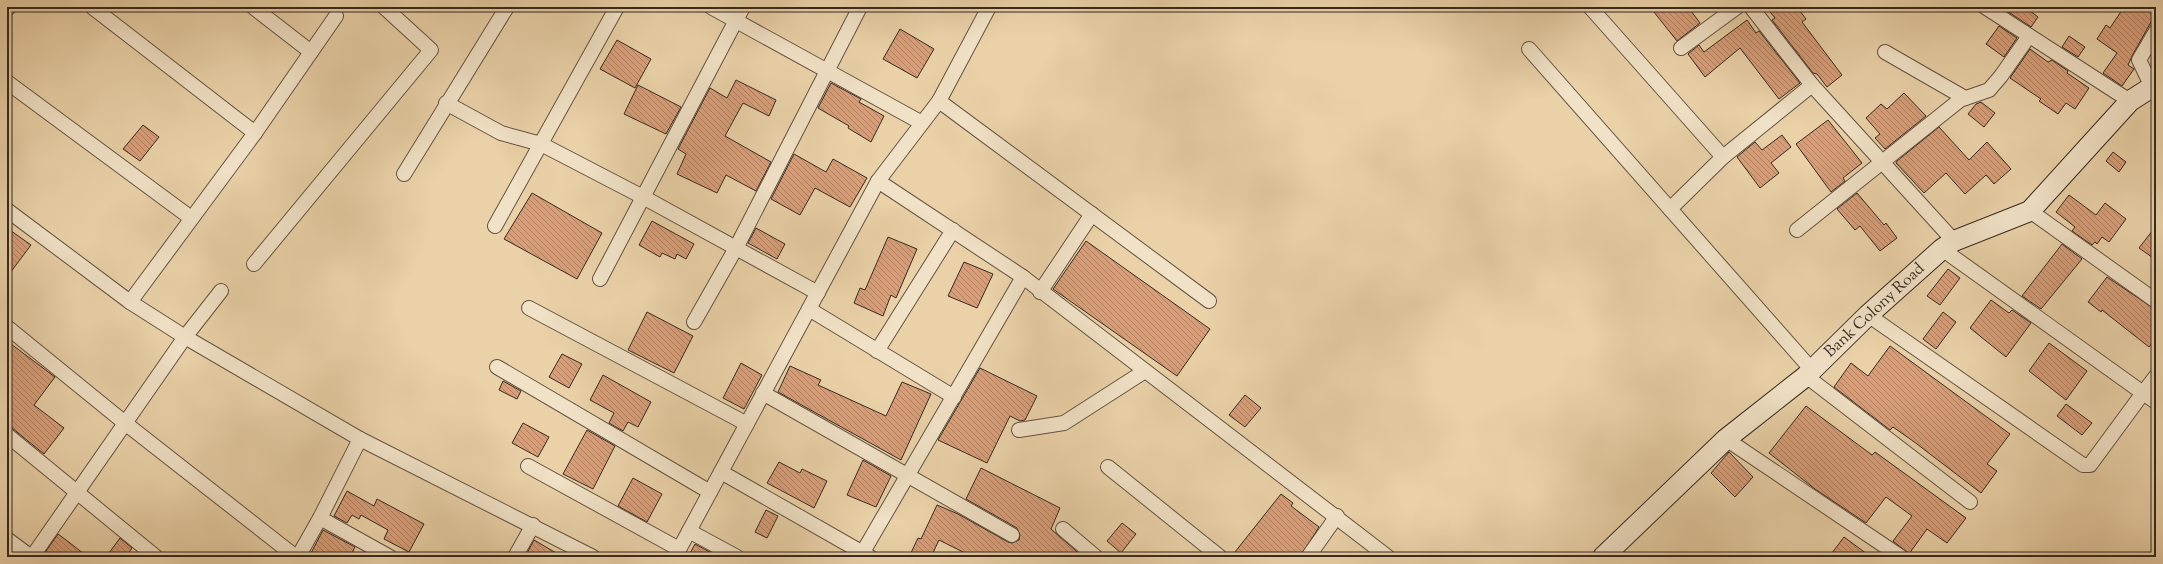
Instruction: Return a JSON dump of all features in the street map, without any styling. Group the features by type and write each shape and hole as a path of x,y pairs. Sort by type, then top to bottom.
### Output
{"street":[{"path":"92,7 255,133"},
{"path":"253,7 311,52"},
{"path":"254,264 431,50 384,7"},
{"path":"404,174 446,103 507,7"},
{"path":"495,226 617,7"},
{"path":"711,7 922,123"},
{"path":"600,279 743,7"},
{"path":"694,322 736,248 860,7"},
{"path":"528,466 677,553 878,181 939,102 989,7"},
{"path":"1590,7 1723,157"},
{"path":"1682,48 1738,7"},
{"path":"1751,7 1812,85 1881,162 1948,245 2156,402"},
{"path":"1985,7 2130,101"},
{"path":"130,302 190,218 255,133 336,16"},
{"path":"2154,87 2139,60 2156,31"},
{"path":"1798,230 1960,100 1989,90 2030,36"},
{"path":"1529,49 1670,209 1809,373 1970,502"},
{"path":"1885,52 1965,98"},
{"path":"7,82 190,218"},
{"path":"1670,209 1723,157 1812,85"},
{"name":"Bank Colony Road","path":"1603,557 1726,439 1809,373 1868,315 1948,245 2030,211 2130,101 2154,87"},
{"path":"939,102 1209,300"},
{"path":"446,103 502,133 541,144 644,197 818,293"},
{"path":"878,181 1023,278 1337,516 1388,557"},
{"path":"7,210 130,302 185,337 360,439 532,524 593,557"},
{"path":"2030,211 2156,301"},
{"path":"1040,292 1092,214"},
{"path":"878,351 953,230"},
{"path":"721,472 864,556 908,476 1023,278"},
{"path":"7,539 31,557 185,337 221,291"},
{"path":"529,308 747,424"},
{"path":"809,309 954,397"},
{"path":"1868,315 2087,466 2156,376"},
{"path":"7,327 125,423 297,557 320,518 360,439"},
{"path":"497,367 710,492"},
{"path":"1019,430 1064,423 1145,371"},
{"path":"763,394 1012,535"},
{"path":"7,435 156,557"},
{"path":"1726,439 1901,557"},
{"path":"1108,467 1220,557"},
{"path":"1308,557 1337,516"},
{"path":"320,518 390,557"},
{"path":"515,557 532,524"},
{"path":"1062,529 1096,557"},
{"path":"689,531 737,557"}],"building":[{"path":"1650,7 1688,7 1700,23 1677,41"},
{"path":"1766,7 1797,7 1806,19 1802,22 1842,75 1827,87 1817,74 1813,73 1772,20 1775,18"},
{"path":"2001,7 2025,7 2038,17 2031,27"},
{"path":"2124,7 2156,7 2156,13 2128,65 2134,69 2122,86 2103,73 2117,53 2097,39 2106,25 2110,28"},
{"path":"1747,20 1756,33 1759,31 1800,83 1779,99 1740,48 1705,77 1688,54 1699,45 1704,52"},
{"path":"1999,26 2017,38 2004,57 1986,44"},
{"path":"900,29 934,49 917,78 883,59"},
{"path":"2069,36 2085,47 2078,57 2062,47"},
{"path":"617,40 651,59 635,88 600,69"},
{"path":"2030,49 2048,62 2052,60 2068,71 2067,73 2089,88 2075,109 2066,103 2058,114 2039,101 2041,99 2010,78"},
{"path":"736,80 776,100 769,116 743,103 725,136 771,162 756,191 726,175 717,193 677,174 686,154 678,149 710,88 727,98"},
{"path":"831,83 861,99 859,102 884,116 871,142 848,128 849,126 818,108"},
{"path":"638,85 681,107 666,134 624,114"},
{"path":"1904,93 1926,116 1885,149 1875,138 1880,134 1866,118 1881,104 1887,109"},
{"path":"1981,102 1995,113 1984,127 1968,114 1976,104"},
{"path":"1828,120 1862,163 1843,178 1845,181 1831,192 1796,144"},
{"path":"143,125 159,137 140,161 123,149"},
{"path":"1939,127 1969,160 1987,142 2011,169 1994,184 1986,175 1965,194 1946,173 1924,193 1896,163"},
{"path":"1782,135 1791,147 1771,163 1779,173 1760,188 1737,157 1755,142 1762,150"},
{"path":"2113,152 2126,162 2119,172 2106,161"},
{"path":"794,154 826,172 833,159 867,178 850,207 815,188 800,215 771,199"},
{"path":"532,193 602,233 577,279 504,239"},
{"path":"1857,193 1884,225 1886,223 1897,238 1880,251 1860,226 1855,230 1837,209"},
{"path":"2069,195 2096,215 2105,203 2126,219 2109,242 2102,237 2097,244 2095,242 2092,245 2072,231 2075,227 2056,212"},
{"path":"652,221 694,244 686,259 677,254 675,259 662,253 660,257 639,245"},
{"path":"2156,226 2156,260 2139,248"},
{"path":"7,228 31,245 7,277"},
{"path":"756,228 785,244 777,259 748,243"},
{"path":"888,237 917,249 896,298 891,295 883,316 854,303 860,288 865,290"},
{"path":"1086,241 1210,329 1177,376 1053,289"},
{"path":"2062,244 2082,259 2041,309 2022,296"},
{"path":"964,262 993,274 977,308 948,296"},
{"path":"1948,269 1960,278 1940,305 1927,296"},
{"path":"2107,277 2156,310 2156,338 2149,347 2102,310 2101,312 2088,302"},
{"path":"1991,300 2009,313 2012,310 2031,323 2006,357 1970,328"},
{"path":"647,312 693,336 674,373 628,350"},
{"path":"1943,312 1956,322 1936,349 1923,339"},
{"path":"7,341 55,377 34,405 64,428 44,454 12,428 7,427"},
{"path":"2049,343 2087,371 2066,400 2029,371"},
{"path":"1890,346 2010,434 1987,464 1997,471 1981,493 1913,441 1893,427 1890,430 1834,387 1851,363 1868,376"},
{"path":"562,354 582,364 569,388 549,377"},
{"path":"741,363 762,375 744,409 723,398"},
{"path":"790,366 821,380 818,385 886,416 902,382 931,394 901,460 778,392"},
{"path":"980,368 1037,396 1025,420 1020,421 1010,416 987,463 938,440"},
{"path":"603,375 651,402 638,427 628,422 623,431 609,423 614,413 590,400"},
{"path":"503,381 521,391 517,399 499,390"},
{"path":"1245,395 1261,408 1245,427 1229,415"},
{"path":"2066,404 2092,423 2082,435 2057,416"},
{"path":"1806,406 1872,455 1875,452 1966,518 1947,543 1927,529 1909,554 1893,541 1912,516 1886,497 1866,523 1815,489 1769,453"},
{"path":"523,423 549,437 538,457 512,443"},
{"path":"587,430 615,446 593,489 563,474"},
{"path":"1729,452 1753,477 1735,497 1711,473"},
{"path":"863,460 891,476 876,507 847,495"},
{"path":"779,462 800,473 802,469 827,481 814,508 767,483"},
{"path":"981,468 1060,508 1051,529 1083,557 973,557 939,540 931,557 909,557 918,538 921,539 937,505 958,514 1008,542 1012,543 1019,540 1020,535 1017,528 966,499"},
{"path":"633,478 662,494 647,522 618,506"},
{"path":"347,491 374,506 377,499 424,524 409,552 384,539 388,530 361,515 359,519 352,515 347,523 334,516"},
{"path":"1281,494 1293,503 1291,506 1319,527 1300,557 1231,557"},
{"path":"766,510 778,516 767,538 755,532"},
{"path":"1122,523 1136,534 1121,553 1107,541"},
{"path":"323,530 355,547 350,557 309,557"},
{"path":"58,534 70,543 88,557 42,557"},
{"path":"1844,537 1871,557 1829,557"},
{"path":"120,538 132,548 126,557 106,557"},
{"path":"534,540 563,557 525,557"},
{"path":"695,544 719,557 688,557"}]}
